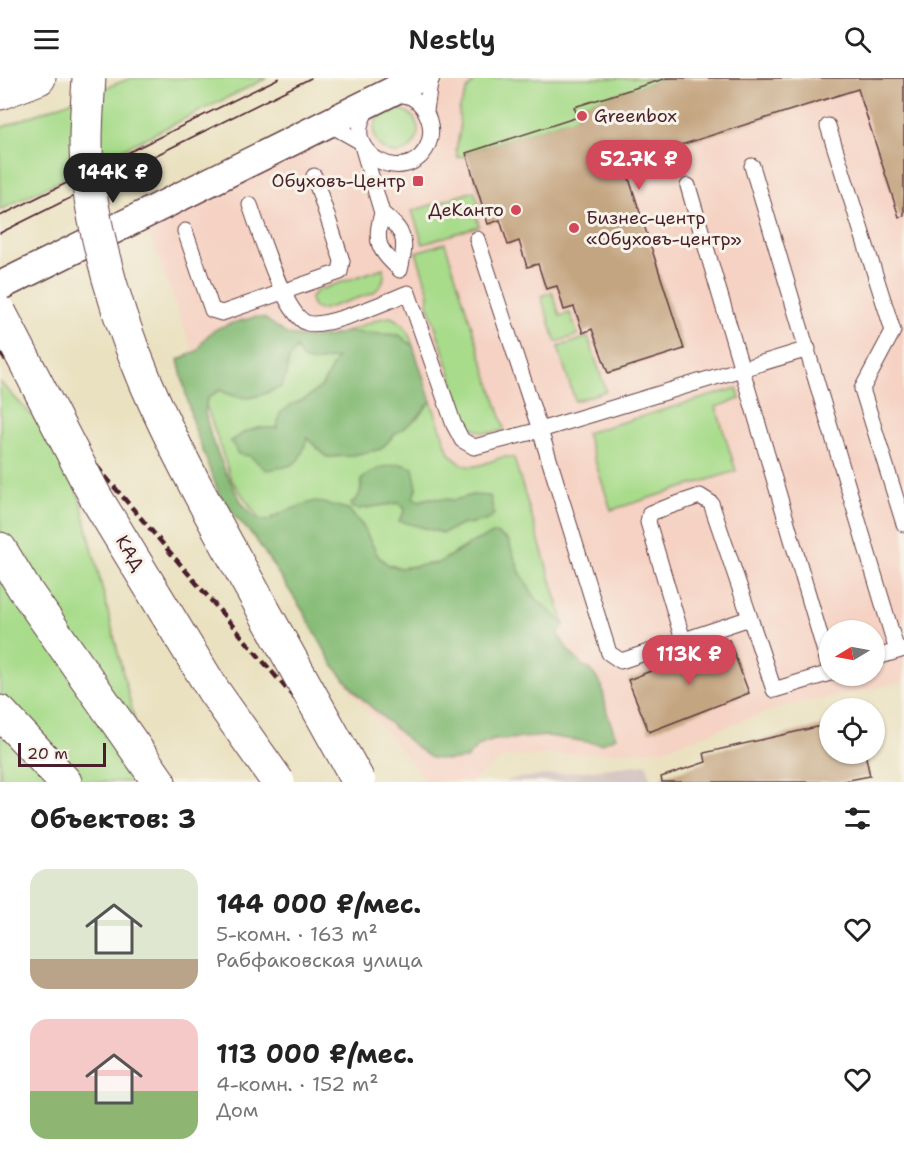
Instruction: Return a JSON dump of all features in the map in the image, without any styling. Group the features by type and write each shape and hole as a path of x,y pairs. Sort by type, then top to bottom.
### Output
{"main road":[{"path":"0,93 39,78"},
{"path":"89,78 88,175 94,218 126,335 154,406 189,477 359,782"},
{"name":"КАД","path":"0,313 95,496 213,690 278,782"},
{"path":"0,549 159,782"},
{"path":"0,712 65,782"}],"street":[{"path":"0,286 419,78"}],"lane":[{"path":"317,129 336,128 361,142 372,158 390,166 411,163 426,150 429,140 431,130 426,111 429,83 432,78"},
{"path":"426,111 411,98 381,97 360,120 361,142 382,213 377,233 384,255 400,270 454,425 462,440 474,447 540,430 808,349"},
{"path":"828,126 893,332 861,390 904,524"},
{"path":"752,166 900,650 885,655"},
{"path":"184,231 212,310 222,313 340,272 342,261 314,176"},
{"path":"687,186 819,634"},
{"path":"250,205 282,291 294,312 307,323 327,323 408,293"},
{"path":"382,213 398,226 405,248 400,270"},
{"path":"477,239 540,430 609,653 621,660 750,618"},
{"path":"683,640 648,522 650,513 700,496 711,503 774,690 819,675"}],"shaded area":[{"path":"464,78 904,78 904,682 885,686 885,620 819,620 819,686 885,686 778,708 661,750 504,757 470,782 427,782 347,686 240,478 148,231 344,127"},
{"path":"647,764 651,782 504,782 512,779"}],"green space":[{"path":"131,78 267,78 0,210 0,128"},
{"path":"477,78 667,78 575,107 578,117 466,153 467,155 458,158 456,150 460,130 459,110 467,90"},
{"path":"396,109 411,116 418,131 411,146 396,153 381,146 374,131 381,116"},
{"path":"474,191 479,204 474,207 479,226 423,244 412,211"},
{"path":"445,243 504,430 483,432 475,429 466,421 428,304 429,293 416,252"},
{"path":"383,268 382,282 373,293 321,310 314,308 310,299 316,291"},
{"path":"552,292 560,316 570,313 578,335 556,342 541,296"},
{"path":"255,317 264,318 288,335 309,338 345,332 399,335 413,346 431,401 417,418 394,435 381,449 348,456 327,457 307,438 298,460 289,466 266,470 250,456 238,454 231,441 245,432 258,428 277,428 280,413 322,386 337,358 314,362 303,359 296,348 288,361 287,374 281,387 250,398 237,397 219,390 207,399 205,413 211,437 242,503 255,518 266,521 315,501 348,509 362,525 378,556 388,565 401,568 438,563 477,540 496,533 508,540 520,572 535,598 564,624 558,634 568,650 582,665 591,670 602,686 607,713 616,737 600,744 548,736 494,740 478,746 466,759 431,758 358,695 333,665 303,611 255,538 219,494 193,424 178,360 199,350 214,330"},
{"path":"390,317 405,328 413,346 399,335 345,332 379,319"},
{"path":"588,337 606,391 575,401 558,347"},
{"path":"296,347 303,359 314,362 337,358 322,386 305,399 293,404 277,428 259,428 245,432 231,441 307,438 327,457 348,456 381,449 394,435 417,418 431,401 449,453 458,462 467,466 475,466 506,457 514,458 564,624 535,598 520,572 510,547 477,540 438,563 401,568 388,565 378,556 362,525 286,511 266,521 259,519 231,479 206,405 207,399 220,390 237,397 250,398 281,387 287,374 288,361","holes":["361,480 417,488 412,498 419,501 430,498 455,500 473,495 488,520 461,525 443,533 400,521 405,510 398,503 359,509 351,504 360,494"]},
{"path":"0,382 63,448 81,503 150,782 0,782"},
{"path":"737,388 740,399 716,407 736,471 611,510 586,433"},
{"path":"400,464 413,468 417,488 413,498 419,501 430,498 455,500 473,495 490,496 494,514 488,520 461,525 443,533 399,521 405,510 398,503 352,508 351,504 360,494 361,480 379,469"}],"building":[{"name":"Бизнес-центр «Обуховъ-центр»","path":"667,78 904,78 904,216 899,217 858,89 624,163 684,349 608,373 592,329 583,333 574,307 564,310 557,286 546,289 538,264 527,267 519,241 508,245 500,220 488,224 466,153 578,117 574,107"},
{"path":"729,640 749,693 649,732 628,680"},
{"path":"819,727 819,764 867,764 870,776 839,782 662,782 661,777 706,762 704,753"}],"tram line":[{"path":"0,216 279,78"},
{"path":"0,233 311,78"}],"railway":[{"path":"0,353 366,782"}],"place":[{"name":"Greenbox","path":"582,116"},
{"name":"Обуховъ-Центр","path":"418,181"},
{"name":"ДеКанто","path":"516,210"},
{"name":"Бизнес-центр «Обуховъ-центр»","path":"574,228"}]}
